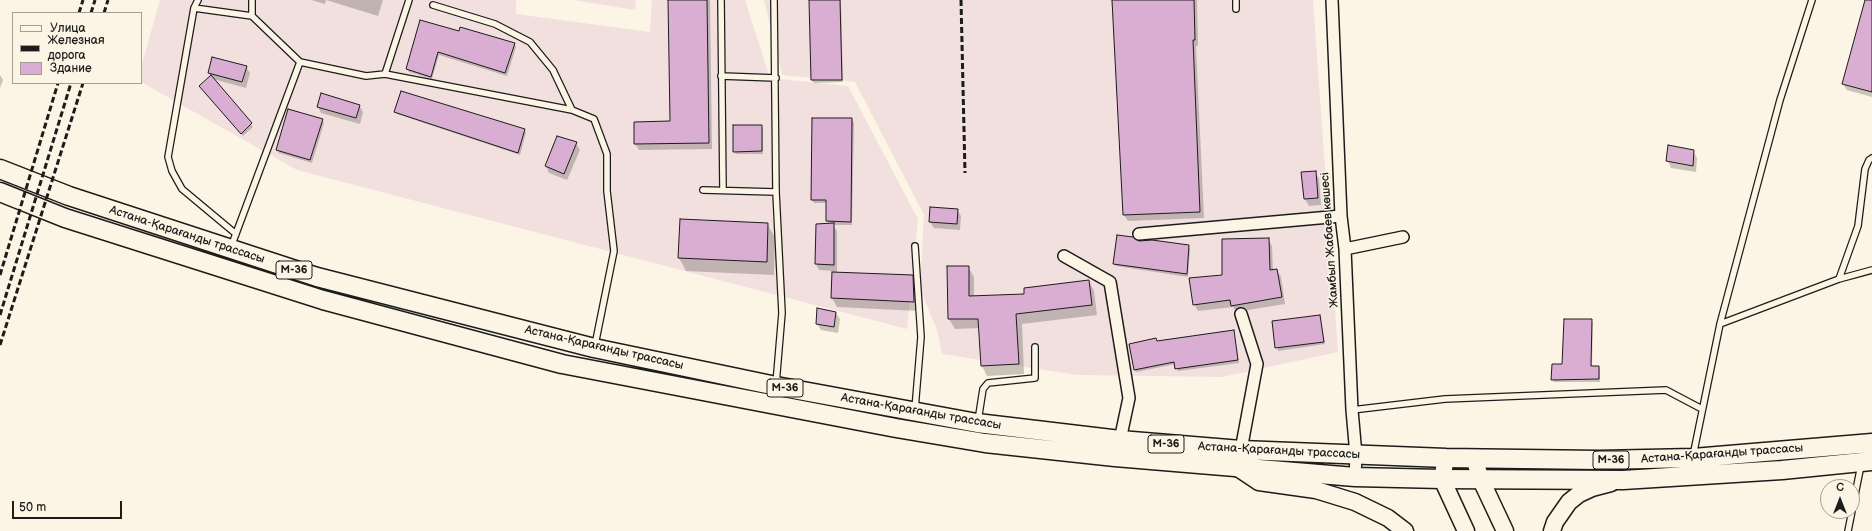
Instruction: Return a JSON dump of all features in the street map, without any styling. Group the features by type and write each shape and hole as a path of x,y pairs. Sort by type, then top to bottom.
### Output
{"main road":[{"name":"Астана-Қарағанды трассасы","path":"0,169 69,196 233,241 317,277 594,348 776,386 977,423 1120,440 1355,477 1481,480 1623,480 1782,470 1866,453"},
{"name":"Астана-Қарағанды трассасы","path":"0,192 65,218 323,300 562,364 896,428 985,443 1115,457 1238,458 1356,455 1599,460 1866,453"},
{"path":"1238,458 1259,482 1316,490 1355,502 1388,518 1405,531"},
{"path":"1446,458 1442,479 1466,531"},
{"path":"1474,458 1481,480 1505,531"},
{"path":"1552,531 1555,522 1569,502 1579,494 1592,488 1623,480"}],"street":[{"name":"Жамбыл Жабаев көшесі","path":"1332,0 1341,216 1345,249 1352,410 1356,455 1355,477"},
{"path":"1139,234 1341,216"},
{"path":"1345,249 1403,238"},
{"path":"1064,256 1110,282 1129,398 1120,440"},
{"path":"1238,458 1256,364 1241,314"}],"lane":[{"path":"198,0 194,8 168,157 172,171 182,189 233,241 300,62"},
{"path":"252,0 252,16"},
{"path":"385,74 409,0"},
{"path":"721,0 723,190"},
{"path":"774,0 776,192 782,313 776,386"},
{"path":"1236,0 1236,9"},
{"path":"1693,458 1720,324 1780,100 1812,0"},
{"path":"434,5 495,24 530,42 552,70 572,110"},
{"path":"194,8 252,16 300,62 366,76 385,74 572,110 594,119 607,154 607,191 614,251 594,348"},
{"path":"721,76 776,78"},
{"path":"1839,279 1858,226 1866,169 1869,160 1872,158"},
{"path":"703,190 776,192"},
{"path":"914,412 921,337 915,246"},
{"path":"1720,324 1839,279 1872,270"},
{"path":"977,423 983,389 988,383 1035,378 1035,347"},
{"path":"1352,410 1445,399 1666,390 1702,409"},
{"path":"1860,479 1866,453"},
{"path":"1848,531 1850,519"}],"shaded area":[{"path":"160,0 516,0 516,14 650,32 652,0 745,0 770,78 848,86 918,219 907,329 297,170 142,83 142,63"},
{"path":"573,0 636,0 635,10"},
{"path":"764,0 1313,0 1338,352 1222,377 1077,375 942,354 937,330 920,289 924,215 855,82 782,75"}],"building":[{"path":"668,0 707,0 709,143 634,144 634,122 670,121"},
{"path":"809,0 840,0 842,80 811,80"},
{"path":"1112,0 1194,0 1195,40 1193,40 1200,212 1123,215"},
{"path":"1865,0 1872,0 1872,92 1842,84"},
{"path":"420,20 459,31 460,27 515,43 505,73 438,52 431,77 406,69"},
{"path":"212,57 247,66 242,82 208,73"},
{"path":"211,75 252,123 241,134 199,86"},
{"path":"401,91 525,129 518,153 394,112"},
{"path":"321,93 360,105 356,118 317,107"},
{"path":"288,109 323,119 310,160 276,150"},
{"path":"812,118 852,118 851,222 826,221 826,200 811,200"},
{"path":"733,125 762,125 762,151 733,152"},
{"path":"557,136 577,142 564,174 545,166"},
{"path":"1668,145 1694,150 1693,166 1666,161"},
{"path":"1316,171 1318,198 1304,199 1301,172"},
{"path":"930,207 958,209 957,224 929,222"},
{"path":"680,219 768,223 767,262 678,258"},
{"path":"834,223 834,265 815,264 816,224"},
{"path":"1117,235 1133,237 1139,241 1152,240 1189,245 1187,274 1113,264"},
{"path":"1269,238 1270,270 1277,269 1282,297 1231,306 1230,300 1193,305 1189,278 1222,275 1222,239"},
{"path":"947,266 969,266 969,296 1024,294 1024,288 1089,280 1092,305 1016,314 1019,364 981,366 978,319 948,319"},
{"path":"832,272 913,275 914,302 831,298"},
{"path":"817,308 836,312 834,327 816,324"},
{"path":"1320,315 1324,342 1275,348 1272,321"},
{"path":"1564,319 1592,319 1591,366 1599,366 1599,379 1551,380 1552,364 1562,364"},
{"path":"1234,330 1238,360 1175,369 1174,362 1134,370 1129,344 1156,338 1157,341"}],"railway":[{"path":"79,12 83,0"},
{"path":"91,12 95,0"},
{"path":"104,12 108,0"},
{"path":"961,0 965,173"},
{"path":"0,275 58,84"},
{"path":"0,315 71,84"},
{"path":"0,345 83,84"}]}
